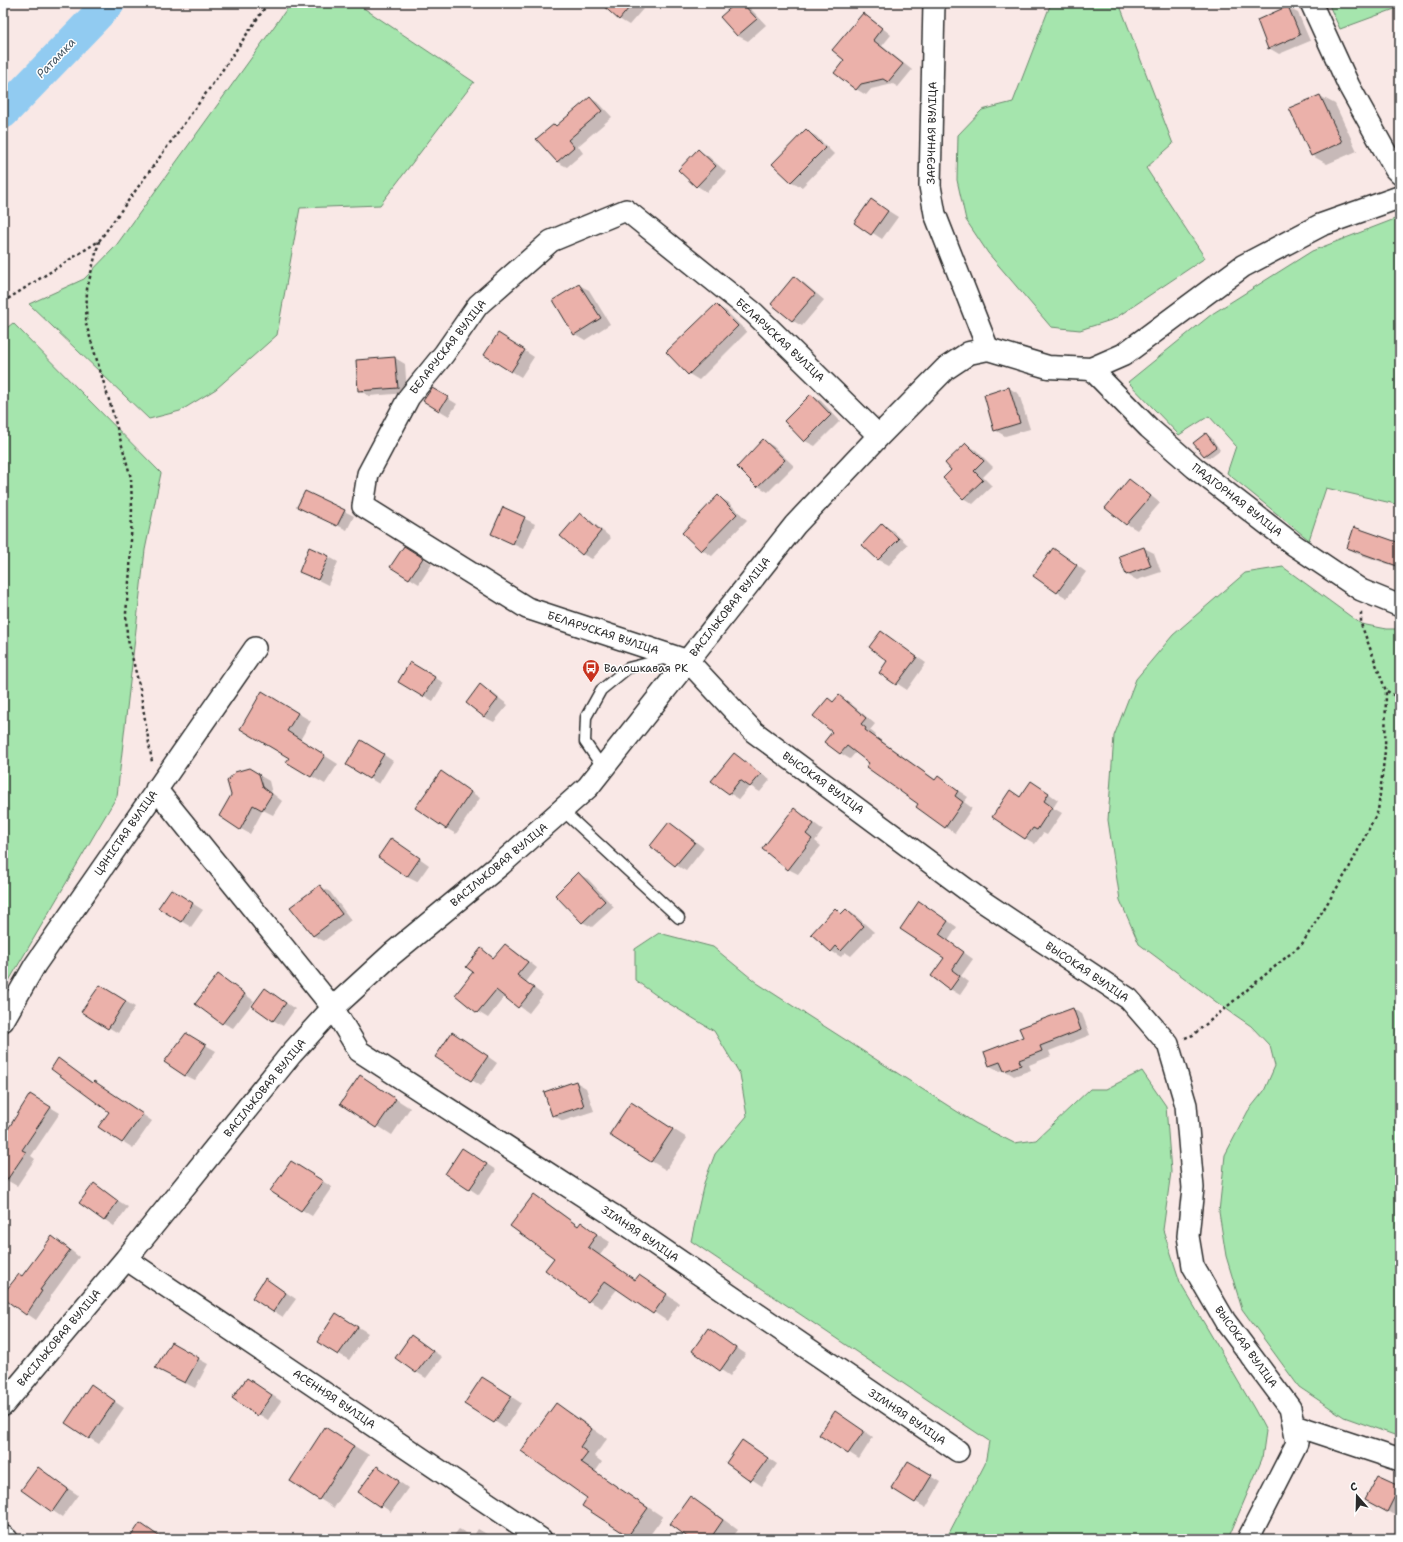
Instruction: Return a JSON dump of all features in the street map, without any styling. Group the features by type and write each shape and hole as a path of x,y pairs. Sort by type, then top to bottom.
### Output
{"street":[{"name":"ЗАРЭЧНАЯ ВУЛІЦА","path":"934,3 930,186 935,214 997,351"},
{"path":"1311,3 1349,86 1395,169 1400,174"},
{"path":"997,351 1048,367 1091,369 1123,355 1243,266 1322,225 1400,197"},
{"name":"БЕЛАРУСКАЯ ВУЛІЦА","path":"681,659 527,608 364,506 368,474 409,397 444,354 478,305 551,241 626,210 754,313 878,436"},
{"name":"ВАСІЛЬКОВАЯ ВУЛІЦА","path":"3,1405 126,1259 291,1054 333,1008 392,954 502,864 588,787 681,659 795,525 878,436 945,369 969,353 997,351"},
{"name":"ПАДГОРНАЯ ВУЛІЦА","path":"1091,369 1149,428 1195,468 1294,545 1361,590 1400,606"},
{"name":"ЦЯНІСТАЯ ВУЛІЦА","path":"3,1021 35,965 255,648"},
{"name":"ВЫСОКАЯ ВУЛІЦА","path":"681,659 754,732 982,901 1129,999 1168,1044 1186,1105 1193,1188 1188,1236 1193,1266 1225,1321 1290,1408 1297,1443 1248,1539"},
{"name":"ЗІМНЯЯ ВУЛІЦА","path":"156,789 333,1008 359,1051 611,1214 958,1451"},
{"name":"АСЕННЯЯ ВУЛІЦА","path":"126,1259 541,1539"},
{"path":"1294,1425 1400,1460"},
{"path":"3,1536 7,1539"}],"lane":[{"path":"603,768 585,742 586,717 601,690 628,668 681,659"},
{"path":"562,810 679,918"}],"path":[{"path":"156,789 140,688 127,636 126,613 130,571 132,508 130,478 112,410 86,324 87,289 99,242 217,78 268,3"},
{"path":"3,302 99,242"},
{"path":"1168,1044 1193,1035 1302,944 1348,870 1378,811 1385,751 1386,691 1361,624 1361,590"},
{"path":"1386,691 1400,699"}],"green space":[{"path":"291,3 356,3 474,82 380,205 300,208 277,335 216,389 180,411 149,419 29,304 84,279 115,247"},
{"path":"1051,3 1119,3 1173,144 1146,168 1205,258 1114,319 1080,330 1051,327 988,253 966,220 957,180 958,135 982,110 1013,102"},
{"path":"1328,3 1400,3 1400,7 1340,29"},
{"path":"1400,217 1400,505 1326,488 1309,540 1227,473 1236,446 1209,416 1179,435 1128,382 1212,314 1312,251"},
{"path":"13,323 161,473 145,550 117,796 3,991 3,331"},
{"path":"1283,567 1361,624 1387,629 1400,629 1400,1437 1344,1417 1299,1387 1242,1309 1226,1256 1219,1212 1225,1155 1248,1111 1264,1091 1275,1066 1270,1046 1251,1026 1139,944 1120,900 1108,820 1114,736 1136,679 1173,635 1245,573"},
{"path":"659,933 713,947 757,983 975,1123 1014,1143 1036,1140 1090,1089 1106,1089 1142,1071 1166,1106 1171,1172 1163,1230 1180,1282 1266,1431 1262,1459 1228,1539 946,1539 985,1464 989,1441 691,1241 704,1183 715,1154 747,1116 740,1074 714,1031 660,998 635,980 635,949"}],"building":[{"path":"600,3 633,3 619,20"},
{"path":"736,3 742,3 757,19 737,36 720,17"},
{"path":"1288,6 1300,35 1268,49 1257,20"},
{"path":"863,13 882,28 873,40 903,64 888,82 883,79 861,84 856,90 834,73 844,60 832,50"},
{"path":"1320,95 1342,142 1311,156 1289,108"},
{"path":"590,97 602,111 568,140 574,147 557,162 536,139 554,124 556,126"},
{"path":"806,129 825,148 791,182 772,164"},
{"path":"698,149 716,166 696,187 678,170"},
{"path":"871,199 888,211 871,235 854,223"},
{"path":"794,276 815,294 792,321 771,304"},
{"path":"579,284 601,318 574,335 553,300"},
{"path":"716,304 738,326 688,375 666,352"},
{"path":"498,333 525,350 511,372 484,355"},
{"path":"395,357 398,388 358,391 356,360"},
{"path":"1009,387 1020,423 994,431 984,395"},
{"path":"432,388 448,397 439,411 423,401"},
{"path":"811,394 831,415 804,442 784,421"},
{"path":"1206,433 1216,447 1204,456 1193,443"},
{"path":"763,439 785,460 757,487 737,467"},
{"path":"966,443 984,461 974,471 983,480 963,499 943,478 951,470 945,463"},
{"path":"1129,479 1151,496 1126,525 1105,508"},
{"path":"305,491 345,510 337,526 297,507"},
{"path":"718,495 737,514 701,551 682,533"},
{"path":"503,507 525,517 513,544 491,534"},
{"path":"580,513 601,531 582,555 560,536"},
{"path":"882,523 899,539 878,560 862,545"},
{"path":"1354,527 1400,543 1400,567 1347,548"},
{"path":"404,546 423,558 409,579 390,567"},
{"path":"309,547 329,556 318,580 299,572"},
{"path":"1144,547 1151,566 1126,575 1119,556"},
{"path":"1053,548 1077,565 1057,593 1033,576"},
{"path":"881,631 917,657 896,685 879,673 887,661 869,647"},
{"path":"410,662 435,677 423,697 398,682"},
{"path":"480,684 498,699 484,717 466,703"},
{"path":"262,691 298,713 287,731 325,755 311,777 286,762 289,758 240,729"},
{"path":"839,695 866,718 861,724 866,728 865,730 935,780 938,776 958,791 955,796 963,802 945,828 916,807 918,804 866,767 869,763 847,746 840,754 824,742 832,732 813,716 828,698 833,702"},
{"path":"361,740 384,754 369,779 346,765"},
{"path":"734,753 761,774 750,787 740,780 729,794 711,781"},
{"path":"249,768 259,774 263,787 272,794 262,810 253,805 240,830 219,816 231,795 227,781 235,772"},
{"path":"441,771 471,792 446,829 415,808"},
{"path":"1031,781 1049,793 1044,801 1052,807 1037,830 1033,828 1025,839 992,817 1010,790 1020,797"},
{"path":"794,808 814,824 806,834 812,839 788,870 762,849"},
{"path":"669,822 695,842 675,866 650,846"},
{"path":"391,838 420,858 407,877 378,857"},
{"path":"578,872 605,901 582,923 555,895"},
{"path":"320,885 342,914 313,936 290,907"},
{"path":"171,889 193,903 181,922 158,908"},
{"path":"919,901 948,921 939,934 964,952 952,970 960,976 950,990 931,976 944,958 900,929"},
{"path":"835,908 841,914 846,909 864,926 841,951 836,946 831,952 811,934"},
{"path":"505,944 528,962 517,975 534,988 518,1008 496,990 477,1013 455,995 473,972 466,967 481,948 493,958"},
{"path":"218,974 245,994 222,1024 195,1004"},
{"path":"100,985 126,1001 108,1029 81,1012"},
{"path":"265,988 286,1003 273,1021 252,1006"},
{"path":"1073,1008 1081,1030 1040,1046 1042,1051 1019,1060 1021,1065 1004,1071 1000,1062 989,1066 984,1052 1023,1037 1019,1028"},
{"path":"452,1032 488,1056 471,1081 435,1057"},
{"path":"186,1033 206,1045 185,1076 164,1062"},
{"path":"58,1058 92,1083 94,1081 143,1114 122,1143 98,1127 109,1112 51,1069"},
{"path":"360,1075 396,1099 376,1128 340,1104"},
{"path":"576,1081 584,1106 552,1116 544,1092"},
{"path":"30,1094 51,1107 22,1150 26,1152 3,1186 3,1137"},
{"path":"631,1102 673,1129 651,1162 609,1135"},
{"path":"462,1148 487,1164 469,1190 445,1174"},
{"path":"291,1161 323,1181 301,1211 270,1191"},
{"path":"94,1183 118,1201 104,1221 79,1203"},
{"path":"534,1194 578,1226 581,1222 597,1234 588,1247 635,1280 639,1275 667,1294 653,1314 605,1281 588,1302 545,1270 554,1258 510,1226"},
{"path":"52,1236 70,1250 40,1290 42,1291 26,1315 3,1298 3,1294 19,1274 22,1276"},
{"path":"265,1278 286,1293 273,1312 252,1298"},
{"path":"336,1313 358,1327 338,1355 317,1342"},
{"path":"708,1328 736,1348 720,1371 692,1351"},
{"path":"411,1335 433,1351 416,1373 395,1358"},
{"path":"171,1342 199,1358 185,1383 155,1368"},
{"path":"482,1377 512,1396 494,1423 464,1404"},
{"path":"247,1378 272,1395 257,1416 232,1398"},
{"path":"91,1384 115,1401 89,1439 65,1423"},
{"path":"556,1403 592,1429 580,1447 588,1453 581,1462 648,1508 628,1536 582,1506 587,1498 521,1451"},
{"path":"835,1411 864,1431 848,1454 819,1435"},
{"path":"325,1427 354,1446 319,1500 290,1481"},
{"path":"742,1440 768,1458 751,1481 726,1463"},
{"path":"908,1461 932,1475 915,1503 891,1488"},
{"path":"377,1466 399,1481 380,1507 358,1492"},
{"path":"38,1467 68,1489 52,1512 21,1490"},
{"path":"1378,1476 1400,1486 1387,1512 1365,1500"},
{"path":"690,1496 723,1520 710,1539 690,1539 670,1524"},
{"path":"140,1523 163,1539 129,1539"}],"waterway":[{"name":"Ратамка","path":"3,113 109,3"}],"place":[{"name":"Валошкавая РК","path":"591,683"}]}
